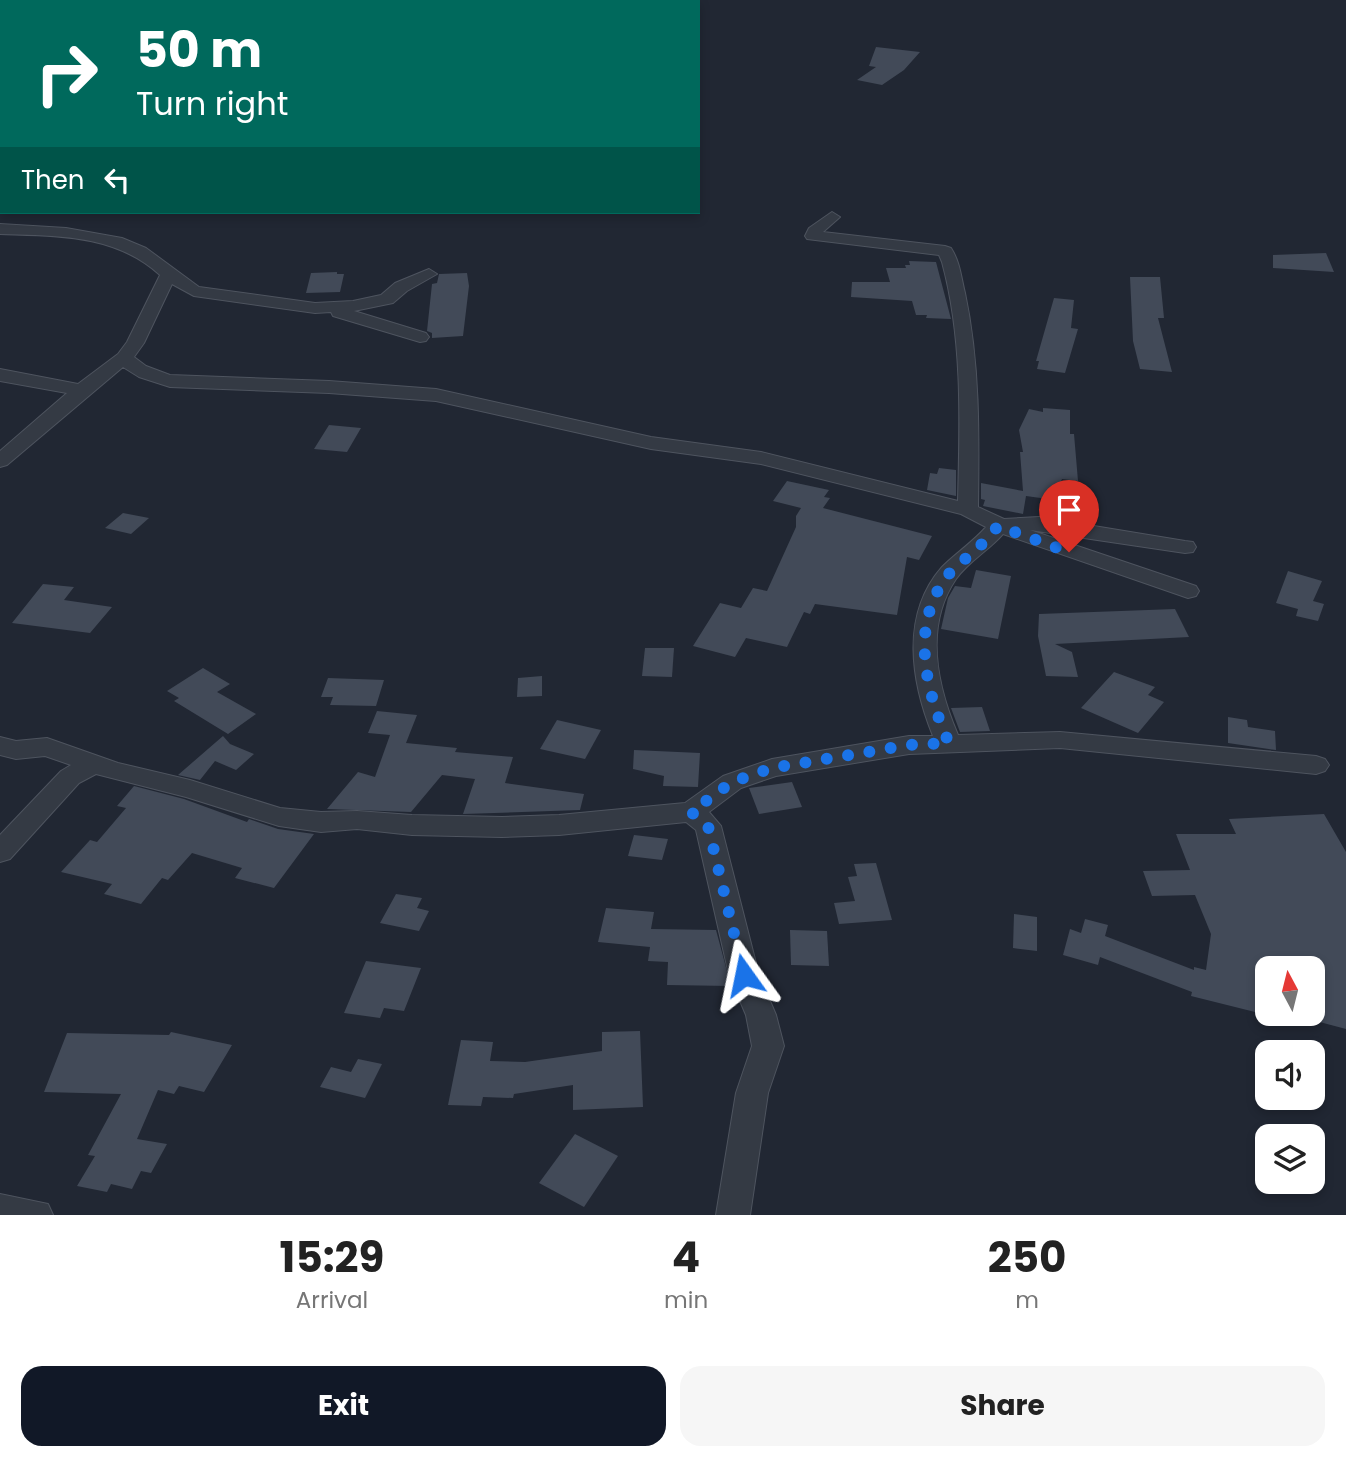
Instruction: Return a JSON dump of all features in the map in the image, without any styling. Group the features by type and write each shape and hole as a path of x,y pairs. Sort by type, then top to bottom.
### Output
{"street":[{"path":"832,217 815,231 813,236 945,251 954,268 954,284 959,298 966,355 970,456 968,510"},
{"path":"0,229 105,239 131,246 194,290 341,312 420,337"},
{"path":"0,461 82,390 124,358 135,343 169,274"},
{"path":"315,308 354,306 387,299 401,288 429,274"},
{"path":"124,358 134,369 170,381 329,387 436,395 651,443 761,458 968,510 998,526 1188,591"},
{"path":"0,375 82,390"},
{"path":"949,743 934,709 923,639 925,624 932,599 946,576 998,526 1039,523 1185,547"},
{"path":"0,746 16,750 47,747 94,764 190,789 279,817 321,822 356,820 412,825 502,827 559,825 691,812 732,782 772,768 909,745 1060,740 1316,765"},
{"path":"0,852 70,778 94,764"},
{"path":"691,812 708,826 744,975 761,1015 768,1046 752,1093 733,1215"},
{"path":"0,1209 36,1215"}],"building":[{"path":"876,47 920,52 904,70 882,85 857,80 876,67 869,66"},
{"path":"1326,253 1334,272 1273,268 1273,255"},
{"path":"909,261 936,262 951,319 916,315 912,301 851,297 852,282 890,282 886,268 906,268 905,265 910,265"},
{"path":"311,273 344,274 340,292 306,293"},
{"path":"467,273 469,286 463,336 432,338 432,333 427,331 432,284 437,283 439,274"},
{"path":"1130,277 1160,277 1164,318 1158,318 1172,372 1140,369 1133,341"},
{"path":"1054,298 1074,300 1071,328 1078,329 1065,373 1037,369 1039,361 1036,361"},
{"path":"1043,408 1070,410 1070,434 1074,434 1078,481 1062,479 1055,500 1026,496 1023,514 983,506 985,500 981,499 981,483 1023,491 1020,452 1023,452 1019,430 1029,409 1043,412"},
{"path":"329,425 361,428 347,452 314,449"},
{"path":"939,468 956,470 956,496 927,490 930,473 937,474"},
{"path":"787,481 829,490 824,497 830,498 823,508 932,536 919,560 907,557 897,615 815,604 810,614 804,612 787,647 746,638 735,657 693,646 720,603 741,608 753,588 767,591 796,527 796,516 801,508 773,501"},
{"path":"123,513 149,518 131,534 105,528"},
{"path":"976,570 1011,576 998,639 941,629 948,598 955,586 971,588"},
{"path":"1288,571 1322,581 1313,601 1324,604 1318,621 1296,616 1298,609 1276,603"},
{"path":"43,584 74,587 64,600 112,607 90,633 12,623"},
{"path":"1175,609 1189,637 1055,644 1072,652 1078,677 1046,676 1038,636 1039,614"},
{"path":"645,648 674,648 672,677 642,676"},
{"path":"203,668 230,684 217,692 256,714 228,734 174,701 179,698 167,691"},
{"path":"1114,672 1155,687 1148,695 1164,702 1138,733 1081,708"},
{"path":"542,676 542,696 517,697 518,678"},
{"path":"328,678 384,680 376,706 330,705 333,697 321,697"},
{"path":"982,707 990,731 960,732 951,708"},
{"path":"377,711 417,715 406,743 457,748 455,752 513,757 505,783 584,794 580,810 463,814 475,779 442,775 411,812 327,809 358,772 375,777 390,735 368,733"},
{"path":"1228,717 1247,720 1248,727 1275,731 1276,750 1228,743"},
{"path":"557,720 601,730 585,759 540,749"},
{"path":"223,736 230,744 254,754 236,770 215,761 200,780 178,775"},
{"path":"634,750 700,753 698,787 663,786 664,776 633,769"},
{"path":"792,782 802,807 759,814 749,788"},
{"path":"134,786 184,799 247,822 249,819 278,829 314,834 274,888 235,878 242,868 192,853 168,880 162,878 141,904 104,894 112,884 61,872 90,840 97,842 126,808 117,806"},
{"path":"1324,814 1346,852 1346,1029 1325,1023 1325,956 1255,956 1255,1012 1191,996 1192,992 1100,957 1098,965 1063,955 1070,929 1081,933 1085,919 1108,925 1105,936 1194,970 1194,967 1206,970 1211,934 1195,895 1152,896 1143,871 1190,870 1176,834 1236,834 1229,819"},
{"path":"634,835 668,839 662,860 628,856"},
{"path":"876,863 892,920 839,924 834,903 855,901 848,877 857,876 854,864"},
{"path":"396,894 422,898 417,908 429,911 419,931 380,923"},
{"path":"606,908 654,912 651,929 716,930 731,986 667,985 668,962 648,961 650,947 598,942"},
{"path":"1014,914 1037,917 1037,951 1013,948"},
{"path":"790,930 827,931 829,966 791,965"},
{"path":"366,961 421,968 404,1011 384,1008 380,1018 344,1013"},
{"path":"640,1031 643,1107 573,1110 573,1085 514,1094 513,1098 483,1097 481,1106 448,1105 461,1040 493,1042 490,1061 525,1062 602,1051 602,1032"},
{"path":"171,1032 232,1045 204,1092 179,1086 174,1094 158,1090 137,1139 167,1144 151,1173 141,1171 132,1189 111,1184 107,1192 77,1186 95,1156 88,1155 121,1094 44,1092 67,1033 169,1035"},
{"path":"358,1059 382,1064 365,1098 320,1087 331,1067 351,1072"},
{"path":"575,1134 618,1156 584,1207 539,1183"}],"route":[{"path":"744,975 735,927 714,858 708,826 691,812 732,782 772,768 909,745 949,743 934,709 923,639 932,599 946,576 998,526 1069,552"}]}
